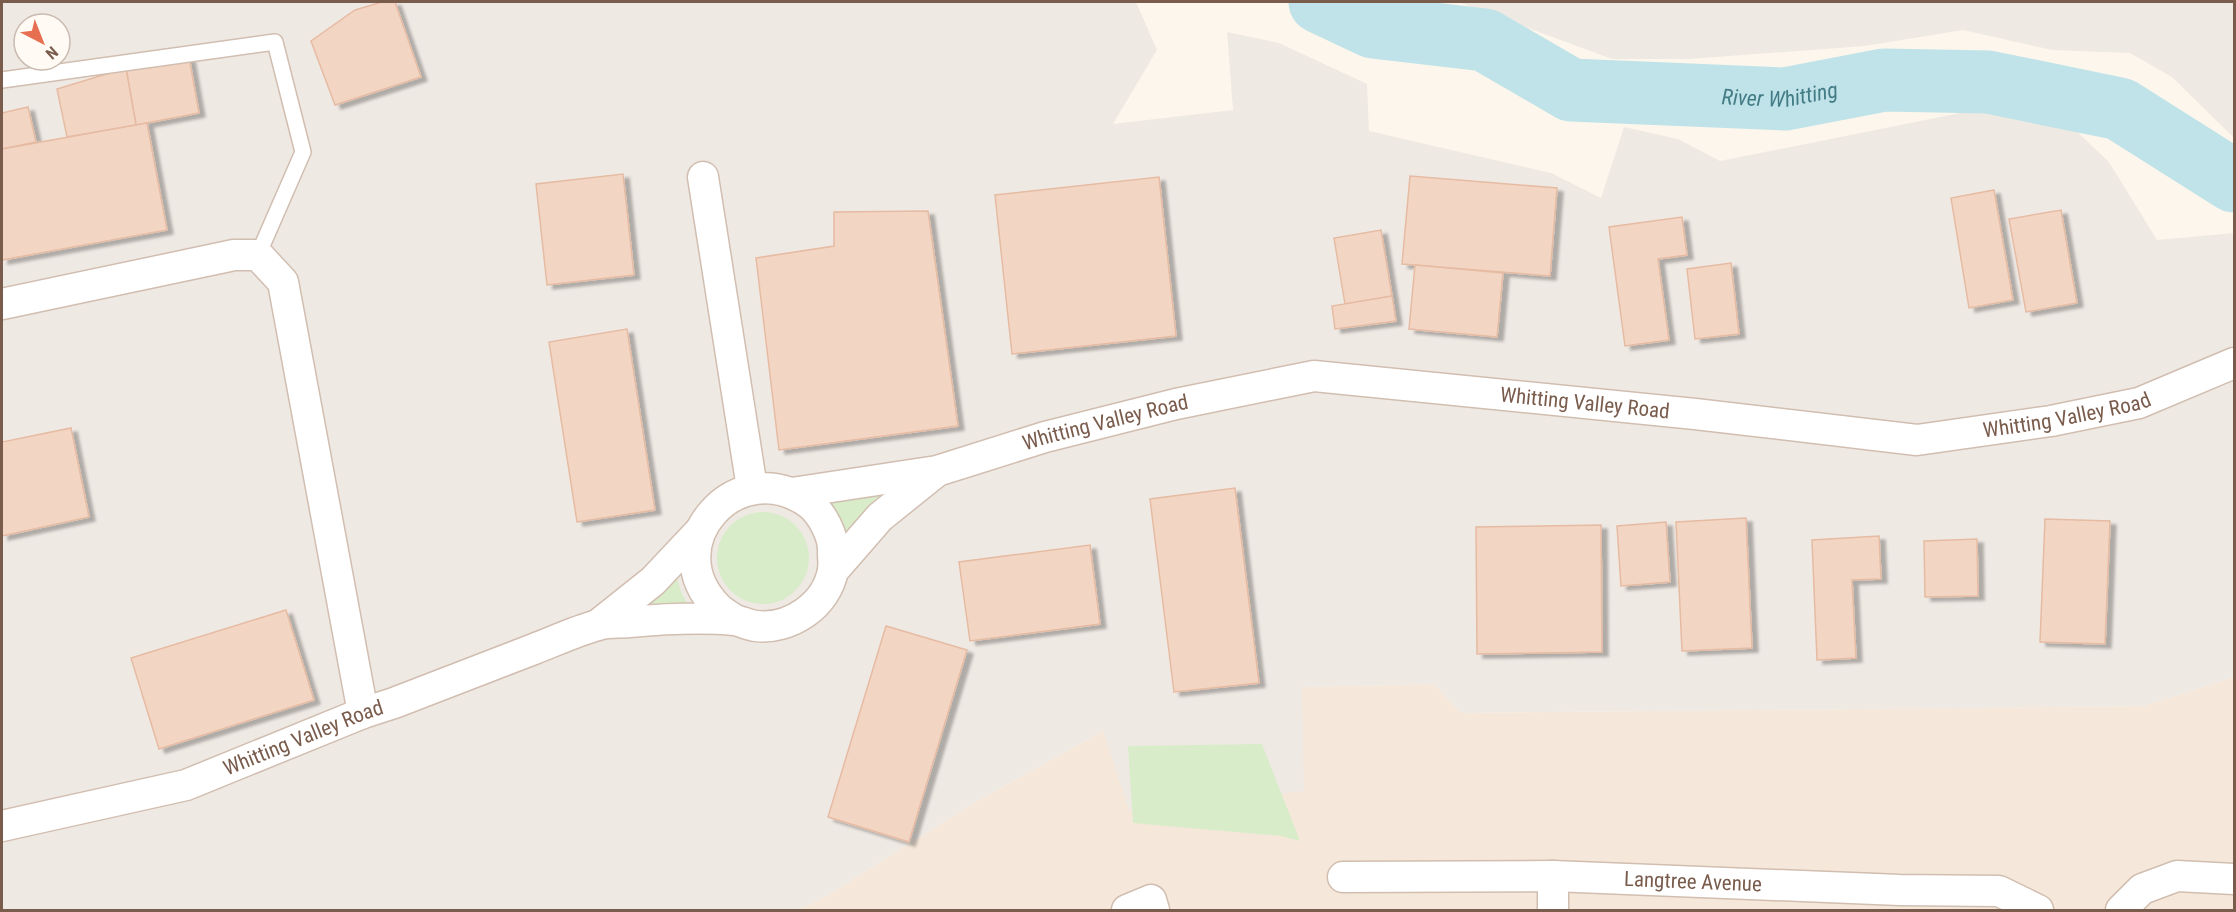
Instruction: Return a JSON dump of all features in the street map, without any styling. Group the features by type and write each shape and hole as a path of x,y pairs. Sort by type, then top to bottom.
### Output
{"street":[{"path":"703,177 753,489"},
{"path":"2,304 234,255 258,255 283,282 363,713"},
{"name":"Whitting Valley Road","path":"792,493 937,471 1045,437 1176,404 1314,376 1695,414 1917,440 2051,421 2139,402 2235,363"},
{"name":"Whitting Valley Road","path":"833,571 880,517 937,471"},
{"name":"Whitting Valley Road","path":"2,826 186,785 363,713 394,704 599,624 653,581 700,531 709,515 736,493 773,488 792,493 812,506 826,525 834,547 833,571 826,590 813,607 796,619 776,626 755,626 735,620 655,620 599,624"},
{"name":"Whitting Valley Road","path":"700,531 695,551 697,572 705,592 718,608 735,620"},
{"path":"1553,876 1553,910"},
{"name":"Langtree Avenue","path":"1343,877 1553,876 1901,900 1999,891 2038,910"},
{"path":"2121,910 2142,889 2177,876 2235,879"},
{"path":"1127,910 1151,900 1154,910"}],"lane":[{"path":"2,80 275,42 303,152 258,255"}],"shaded area":[{"path":"2,2 1136,2 1157,50 1113,124 1233,110 1227,32 1279,43 1367,84 1369,131 1551,173 1601,198 1624,127 1678,139 1720,161 1985,108 2054,110 2109,162 2157,240 2234,233 2234,677 2144,706 1461,713 1434,684 1302,687 1304,791 1129,810 1103,731 972,804 825,897 797,910 2,910"},
{"path":"1458,2 2234,2 2234,138 2172,77 2130,53 2052,50 1963,30 1865,46 1689,59 1612,59"},
{"path":"2234,677 2234,910 797,910 825,897 972,804 1103,731 1301,687 1434,684 1461,713 2144,706"}],"green space":[{"path":"893,493 848,536 842,520 827,501"},
{"path":"763,512 789,520 801,532 809,558 801,584 789,596 763,604 737,596 725,584 717,558 725,532 737,520"},
{"path":"676,574 681,592 690,609 635,610"},
{"path":"1262,744 1300,841 1281,836 1133,823 1128,746"}],"building":[{"path":"382,2 395,2 421,77 335,105 311,41 355,10"},
{"path":"189,57 199,113 136,125 126,68"},
{"path":"126,68 136,125 67,137 57,89"},
{"path":"28,107 36,142 2,149 2,113"},
{"path":"147,123 167,230 2,260 2,149"},
{"path":"623,174 634,275 547,285 536,184"},
{"path":"1410,176 1557,188 1550,276 1402,264"},
{"path":"1159,177 1176,336 1012,354 995,195"},
{"path":"1994,190 2013,300 1969,308 1951,198"},
{"path":"2061,210 2077,303 2026,312 2009,219"},
{"path":"928,211 958,426 779,450 756,258 834,246 834,212"},
{"path":"1682,217 1687,255 1658,259 1669,340 1625,346 1609,227"},
{"path":"1381,230 1392,296 1345,304 1334,238"},
{"path":"1731,263 1739,334 1695,339 1687,269"},
{"path":"1415,265 1503,273 1497,337 1409,329"},
{"path":"1392,296 1396,321 1335,329 1332,306"},
{"path":"627,329 655,510 577,522 549,342"},
{"path":"71,428 89,517 2,536 2,442"},
{"path":"1235,488 1259,683 1174,692 1150,499"},
{"path":"1746,518 1752,648 1682,651 1676,522"},
{"path":"2045,519 2110,521 2105,644 2040,642"},
{"path":"1666,522 1670,582 1621,586 1617,526"},
{"path":"1601,525 1602,652 1477,654 1476,527"},
{"path":"1879,536 1881,579 1852,580 1856,658 1817,660 1812,540"},
{"path":"1977,539 1978,596 1925,597 1924,541"},
{"path":"1090,545 1100,624 970,641 959,562"},
{"path":"286,610 314,700 159,749 131,658"},
{"path":"886,626 967,650 909,842 828,817"}],"waterway":[{"name":"River Whitting","path":"1320,2 1373,27 1485,40 1571,90 1785,99 1884,80 1988,82 2120,109 2234,181"}]}
